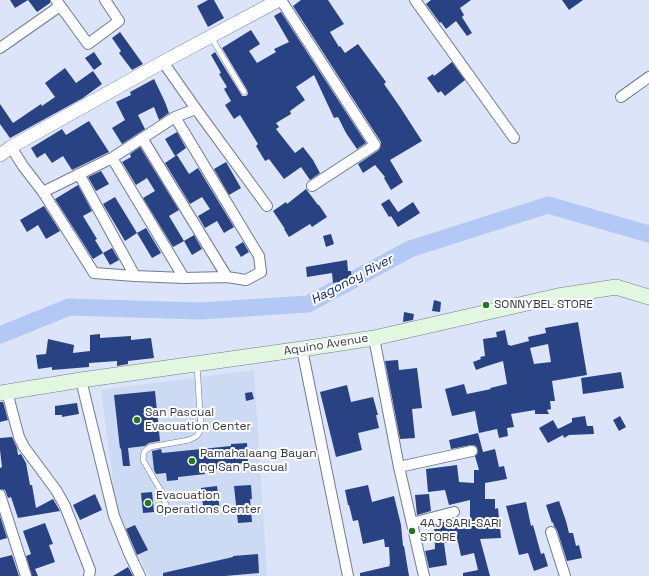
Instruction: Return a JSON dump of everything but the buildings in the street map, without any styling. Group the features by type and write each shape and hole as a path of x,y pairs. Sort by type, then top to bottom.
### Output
{"main road":[{"name":"Aquino Avenue","path":"4,392 374,338 558,296 616,287 649,297"}],"street":[{"path":"0,48 58,3 88,44 119,21 105,0"},
{"path":"0,156 11,147 163,62 280,0 375,145 312,186"},
{"path":"415,0 514,138"},
{"path":"163,62 267,206"},
{"path":"621,97 649,77"},
{"path":"43,192 112,158 175,117 196,109"},
{"path":"11,147 23,166 43,192 94,273 184,278 226,277 246,280 261,272 259,256 175,117"},
{"path":"142,138 226,277"},
{"path":"112,158 184,278"},
{"path":"79,174 135,276"},
{"path":"374,338 399,467 424,576"},
{"path":"302,349 348,576"},
{"path":"81,380 114,516 140,576"},
{"path":"4,392 19,437 24,447 56,490 65,506 90,570 89,576"},
{"path":"399,467 472,451"},
{"path":"0,495 26,576"},
{"path":"412,523 454,512"},
{"path":"551,532 565,576"}],"lane":[{"path":"211,37 244,92"},
{"path":"167,508 161,491 143,460 144,452 150,447 189,440 197,436 201,429 197,364"}],"shaded area":[{"path":"254,370 267,576 149,576 118,519 101,390"}],"waterway":[{"name":"Hagonoy River","path":"0,335 69,307 200,311 308,304 410,249 548,205 649,234"}],"place":[{"name":"SONNYBEL STORE","path":"486,305"},
{"name":"San Pascual Evacuation Center","path":"137,420"},
{"name":"Pamahalaang Bayan ng San Pascual","path":"192,461"},
{"name":"Evacuation Operations Center","path":"148,503"},
{"name":"4AJ SARI-SARI STORE","path":"412,531"}]}
